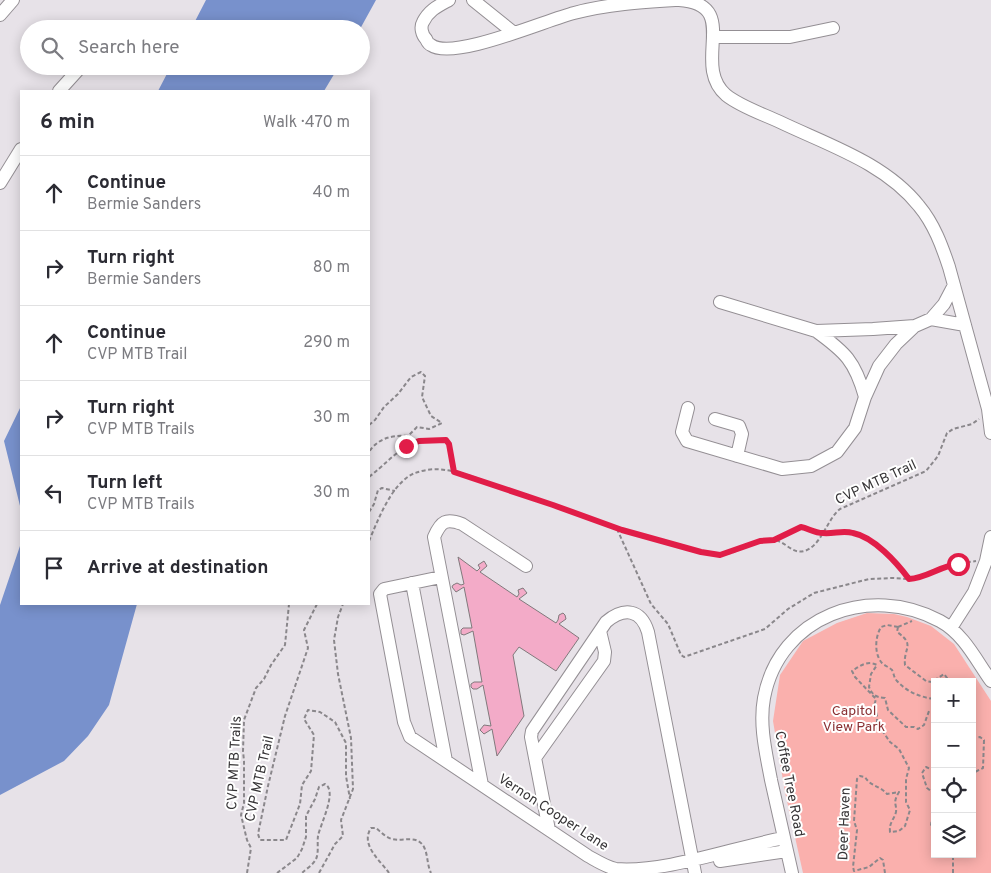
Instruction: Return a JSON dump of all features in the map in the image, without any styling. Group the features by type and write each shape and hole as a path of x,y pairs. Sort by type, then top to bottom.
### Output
{"street":[{"path":"0,15 13,0"},
{"path":"449,0 430,11 422,24 423,36 431,46 446,49 467,46 574,13 628,2 678,0 700,3 712,16 713,37 711,52 713,78 726,94 748,108 858,159 881,172 900,186 919,206 932,225 942,247 954,285 988,410 991,433"},
{"path":"473,0 514,33"},
{"path":"713,37 790,37 833,28"},
{"path":"60,90 73,75"},
{"path":"0,183 20,151"},
{"path":"720,302 816,330 915,326 931,319 944,304 954,285"},
{"path":"931,319 965,325"},
{"path":"688,408 682,432 687,441 782,469 811,466 837,452 855,428 865,397 879,366 896,344 915,326"},
{"path":"816,330 836,345 851,360 860,378 865,397"},
{"path":"715,419 739,426 742,434 737,456"},
{"path":"482,785 434,537 443,522 452,520 462,524 526,566"},
{"path":"951,628 974,592 986,562 991,537"},
{"path":"441,577 412,583 446,760"},
{"name":"Vernon Cooper Lane","path":"412,583 384,589 380,594 404,722 410,737 588,856 614,869 643,871 694,868 739,859 786,844"},
{"name":"Coffee Tree Road","path":"792,873 764,743 762,718 764,698 769,679 789,646 810,626 826,616 842,610 867,605 885,605 910,609 940,621 951,628 968,646 991,681"},
{"path":"549,830 531,737 532,731 606,622 614,615 624,612 634,613 646,623 694,868"},
{"path":"535,758 604,661 605,652 600,631"}],"path":[{"path":"370,424 411,377 421,372 425,376 422,397 430,416 442,423 427,429 417,427 408,436 396,435 387,437 370,450"},
{"name":"CVP MTB Trail","path":"774,540 784,543 796,552 804,552 811,548 833,514 840,509 926,471 938,456 947,433 952,428 972,424 983,417"},
{"path":"370,476 395,453 419,441 446,440 449,444 454,472"},
{"path":"370,539 387,503 404,480 413,474 438,469 454,472 618,528 701,552 720,555 760,541 774,540 801,527 822,533 843,531 856,533 879,548 902,568 909,579"},
{"path":"370,510 378,490 382,488 395,491"},
{"path":"618,528 651,604 668,624 681,655 684,657 765,629 788,608 814,593 870,579 924,577 949,565 981,560"},
{"name":"CVP MTB Trails","path":"247,873 251,848 247,840 241,815 244,803 244,761 242,751 244,720 256,688 285,645 289,605"},
{"name":"CVP MTB Trail","path":"317,605 304,630 308,648 286,716 268,786 258,834 260,840 286,840 300,804 302,785 311,771 314,736 304,719 308,710 320,712 335,722 346,743 346,776 350,799"},
{"name":"CVP MTB Trail","path":"320,873 335,844 343,836 341,820 353,789 351,738 338,674 334,640 338,617 343,605"},
{"path":"931,682 926,681 905,665 908,642 897,632 898,628 887,625 881,627 876,653 882,663 891,670 896,680 911,693 919,695 921,698 931,699"},
{"name":"Deer Haven","path":"886,873 883,860 880,858 869,867 854,871 856,830 854,821 857,779 860,776 865,777 869,784 882,788 887,794 899,792 894,802 896,812 890,825 890,832 899,831 905,826 910,810 906,802 906,779 909,768 899,749 890,742 877,723 874,706 876,700 855,677 852,671 865,663 877,665 868,688 877,697 885,698 888,710 906,727 918,729 924,725 929,711 931,710"},
{"path":"976,738 984,740 985,746 984,768 976,771"},
{"path":"931,769 926,767 922,773 927,788 931,792"},
{"path":"277,873 297,858 302,849 306,837 306,816 319,787 325,784 329,786 330,790 328,810 320,826 317,857 302,873"},
{"path":"389,873 368,846 368,833 371,828 376,828 392,839 414,838 419,841 425,849 431,873"},
{"path":"952,873 953,858"}],"green space":[{"name":"Capitol View Park","path":"867,613 894,614 907,617 931,626 954,644 991,701 991,873 803,873 785,792 773,721 780,675 803,641 837,623"}],"water":[{"path":"206,0 376,0 365,20 196,20"},
{"path":"166,75 334,75 325,90 159,90"},
{"path":"20,408 20,506 4,441"},
{"path":"20,546 20,605 137,605 109,705 88,736 64,761 0,795 0,605"}],"building":[{"path":"458,557 477,571 480,568 478,565 484,561 487,566 480,572 517,597 519,594 518,590 523,588 527,593 519,599 556,623 559,615 563,613 566,619 559,624 579,638 556,671 519,647 513,655 524,716 497,756 492,729 484,734 480,730 484,725 491,726 483,685 477,689 471,687 471,684 474,682 482,682 473,631 464,635 461,634 463,628 472,628 464,587 456,592 452,587 457,583 464,584"}],"route":[{"path":"406,446 419,441 446,440 449,444 454,472 477,478 618,528 701,552 720,555 727,554 760,541 774,540 801,527 822,533 843,531 856,533 879,548 902,568 909,579 924,577 942,567 958,564"}]}
